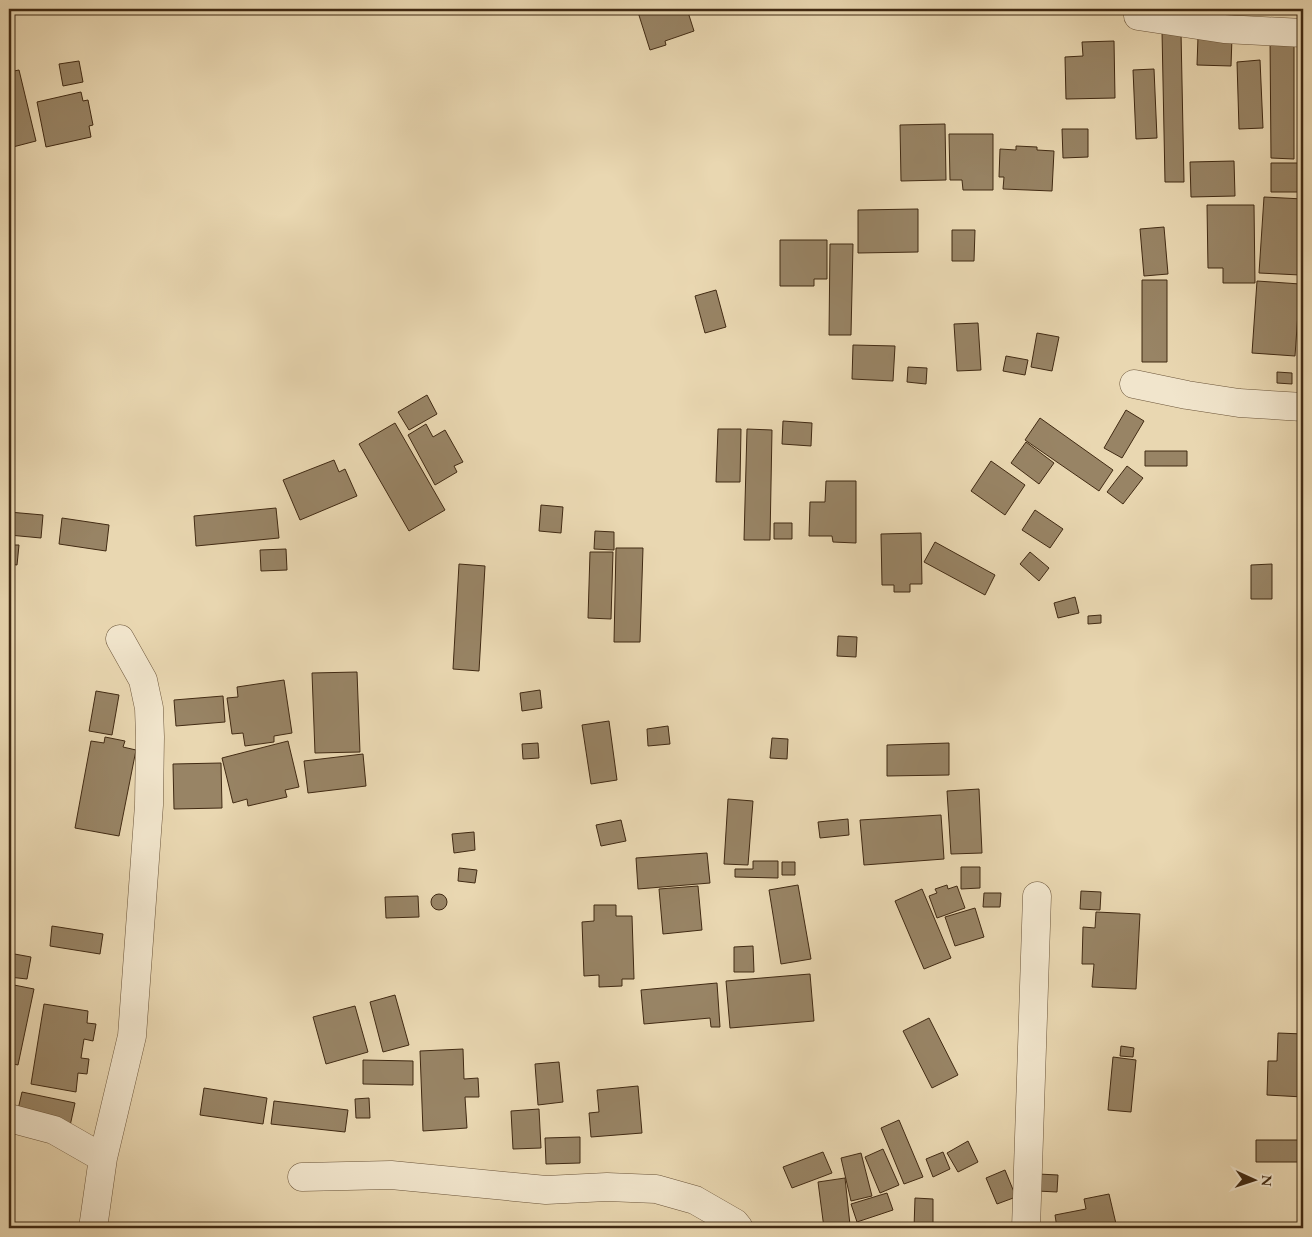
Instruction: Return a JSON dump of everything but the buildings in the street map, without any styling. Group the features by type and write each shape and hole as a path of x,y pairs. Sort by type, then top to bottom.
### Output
{"street":[{"path":"1138,16 1224,29 1303,33"},
{"path":"1134,384 1239,403 1303,407"},
{"path":"93,1228 103,1158 132,1036 149,805 150,738 148,708 143,680 120,640"},
{"path":"1026,1228 1037,896"},
{"path":"9,1118 54,1130 103,1158"},
{"path":"302,1177 391,1175 546,1190 607,1187 656,1189 696,1200 735,1223 739,1228"}]}
